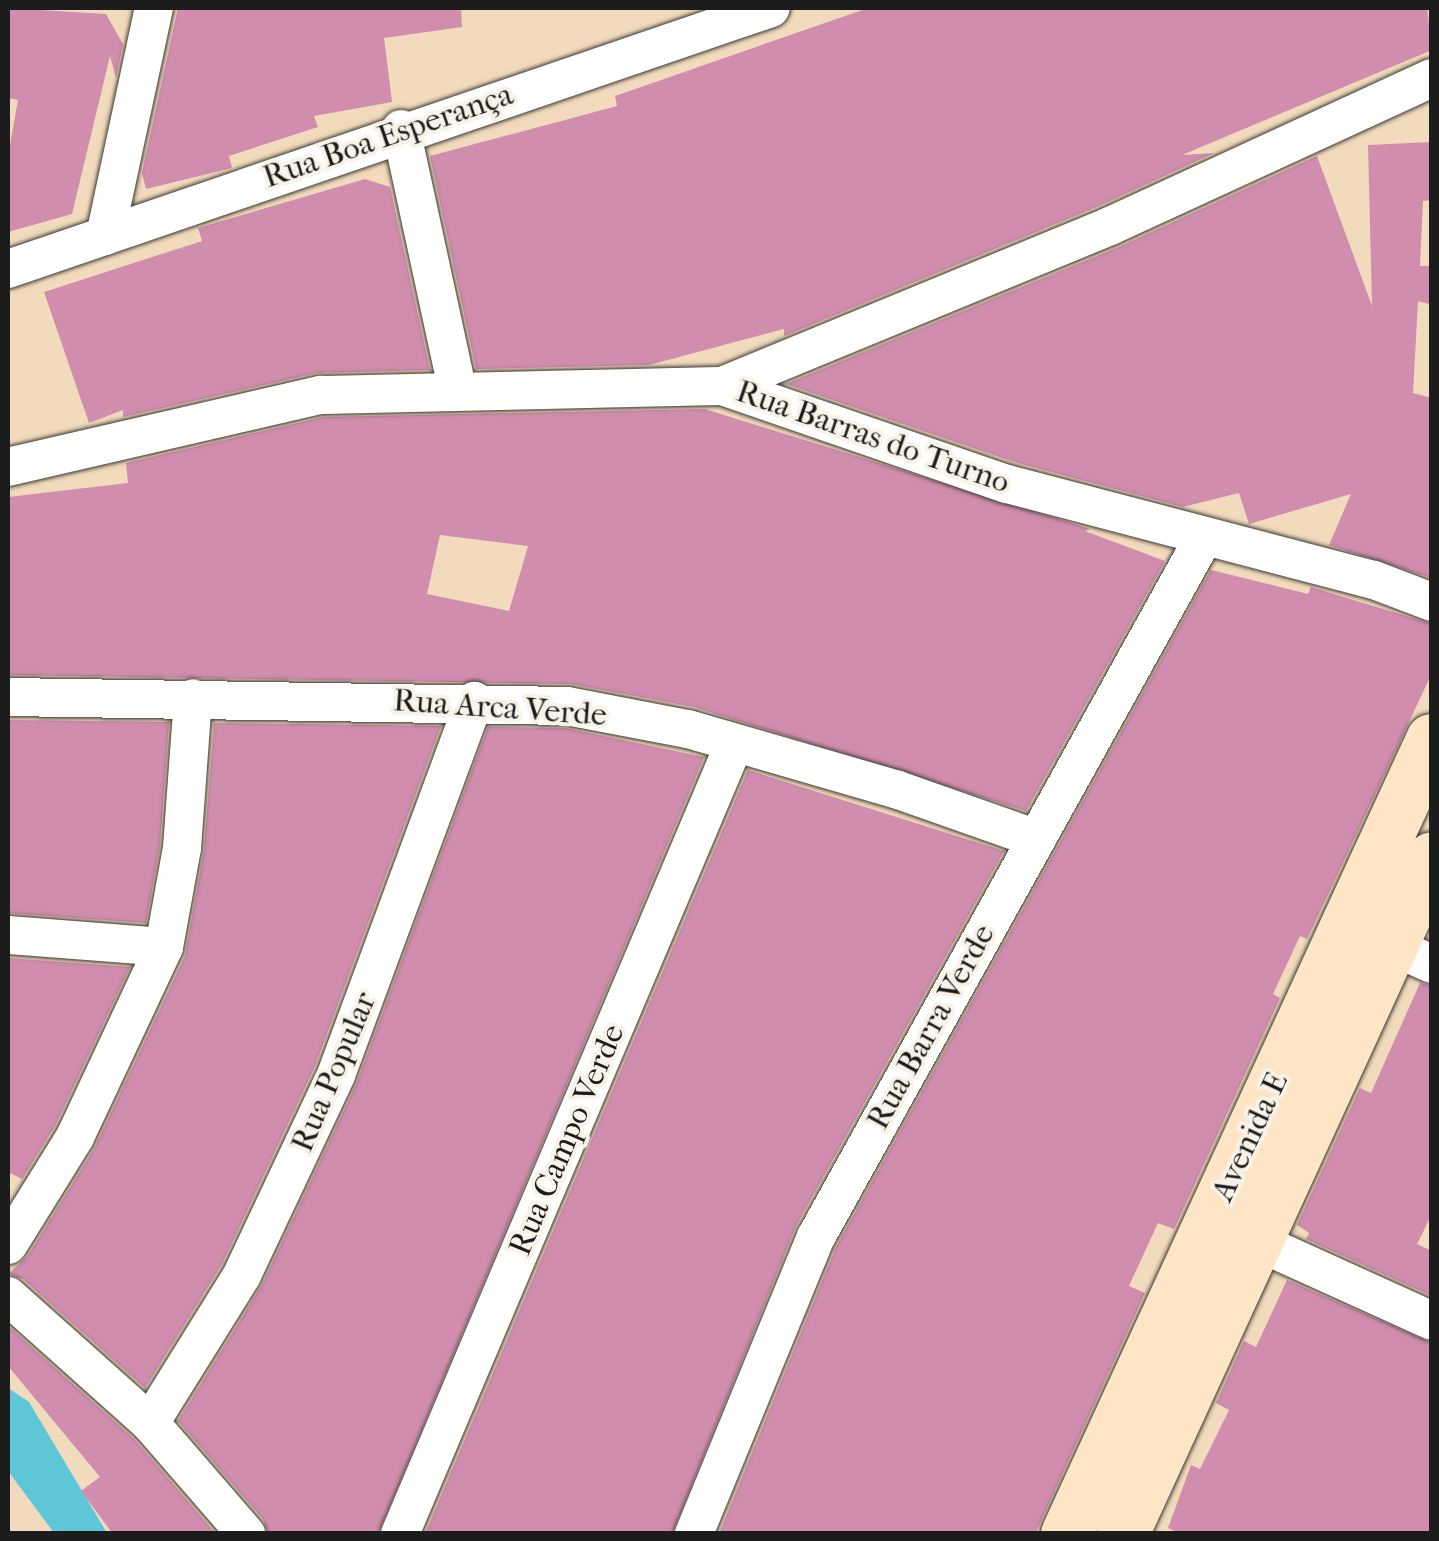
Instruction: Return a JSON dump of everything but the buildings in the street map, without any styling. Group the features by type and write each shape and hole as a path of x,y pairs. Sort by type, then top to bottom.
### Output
{"street":[{"path":"105,236 154,8"},
{"name":"Rua Boa Esperança","path":"8,269 401,129 771,8"},
{"path":"722,386 1110,226 1432,78"},
{"path":"401,129 456,388"},
{"name":"Rua Barras do Turno","path":"8,468 321,395 456,388 722,386 1007,484 1374,580 1432,602"},
{"name":"Rua Barra Verde","path":"694,1534 816,1237 1204,537"},
{"name":"Rua Arca Verde","path":"8,697 474,701 567,706 688,730 734,747 898,790 1034,838"},
{"path":"8,1245 76,1137 164,947 182,848 193,698"},
{"name":"Rua Popular","path":"150,1422 242,1275 336,1075 474,701"},
{"name":"Avenida E","path":"1067,1534 1160,1388 1234,1231 1432,740"},
{"name":"Rua Campo Verde","path":"400,1534 734,747"},
{"name":"Avenida E","path":"1234,1231 1412,955 1432,858"},
{"path":"8,935 164,947"},
{"path":"1234,1231 1432,1321"},
{"path":"8,1296 150,1422 246,1534"},
{"name":"Avenida E","path":"1122,1534 1160,1388"}],"water":[{"path":"8,1388 29,1402 107,1533 54,1533 8,1471"}]}
